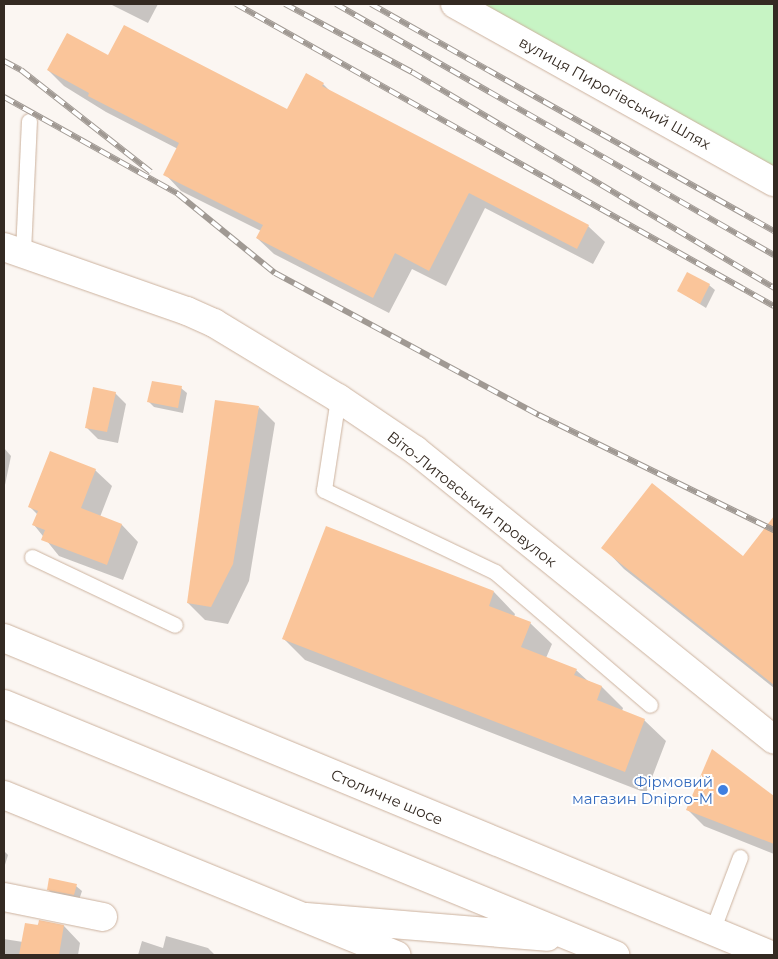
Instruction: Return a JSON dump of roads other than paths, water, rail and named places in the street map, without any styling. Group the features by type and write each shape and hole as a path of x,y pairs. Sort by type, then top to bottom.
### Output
{"main road":[{"name":"вулиця Пирогівський Шлях","path":"455,4 774,182"},
{"name":"Віто-Литовський провулок","path":"14,249 214,323 338,398 415,450 774,740"},
{"name":"Столичне шосе","path":"4,638 771,955"},
{"path":"4,704 614,955"},
{"path":"4,795 397,955"},
{"path":"4,897 103,917"},
{"path":"306,917 574,939"}],"lane":[{"path":"14,249 29,122"},
{"path":"338,398 324,490 495,572 650,705"},
{"path":"32,557 175,625"},
{"path":"712,931 740,857"}],"railway":[{"path":"236,4 774,306"},
{"path":"285,4 412,72 774,288"},
{"path":"336,4 774,255"},
{"path":"371,4 774,231"},
{"path":"4,61 21,70 151,172"},
{"path":"4,97 178,194 275,273 539,415 774,530"}],"place":[{"name":"Фірмовий магазин Dnipro-M","path":"723,790"}]}
